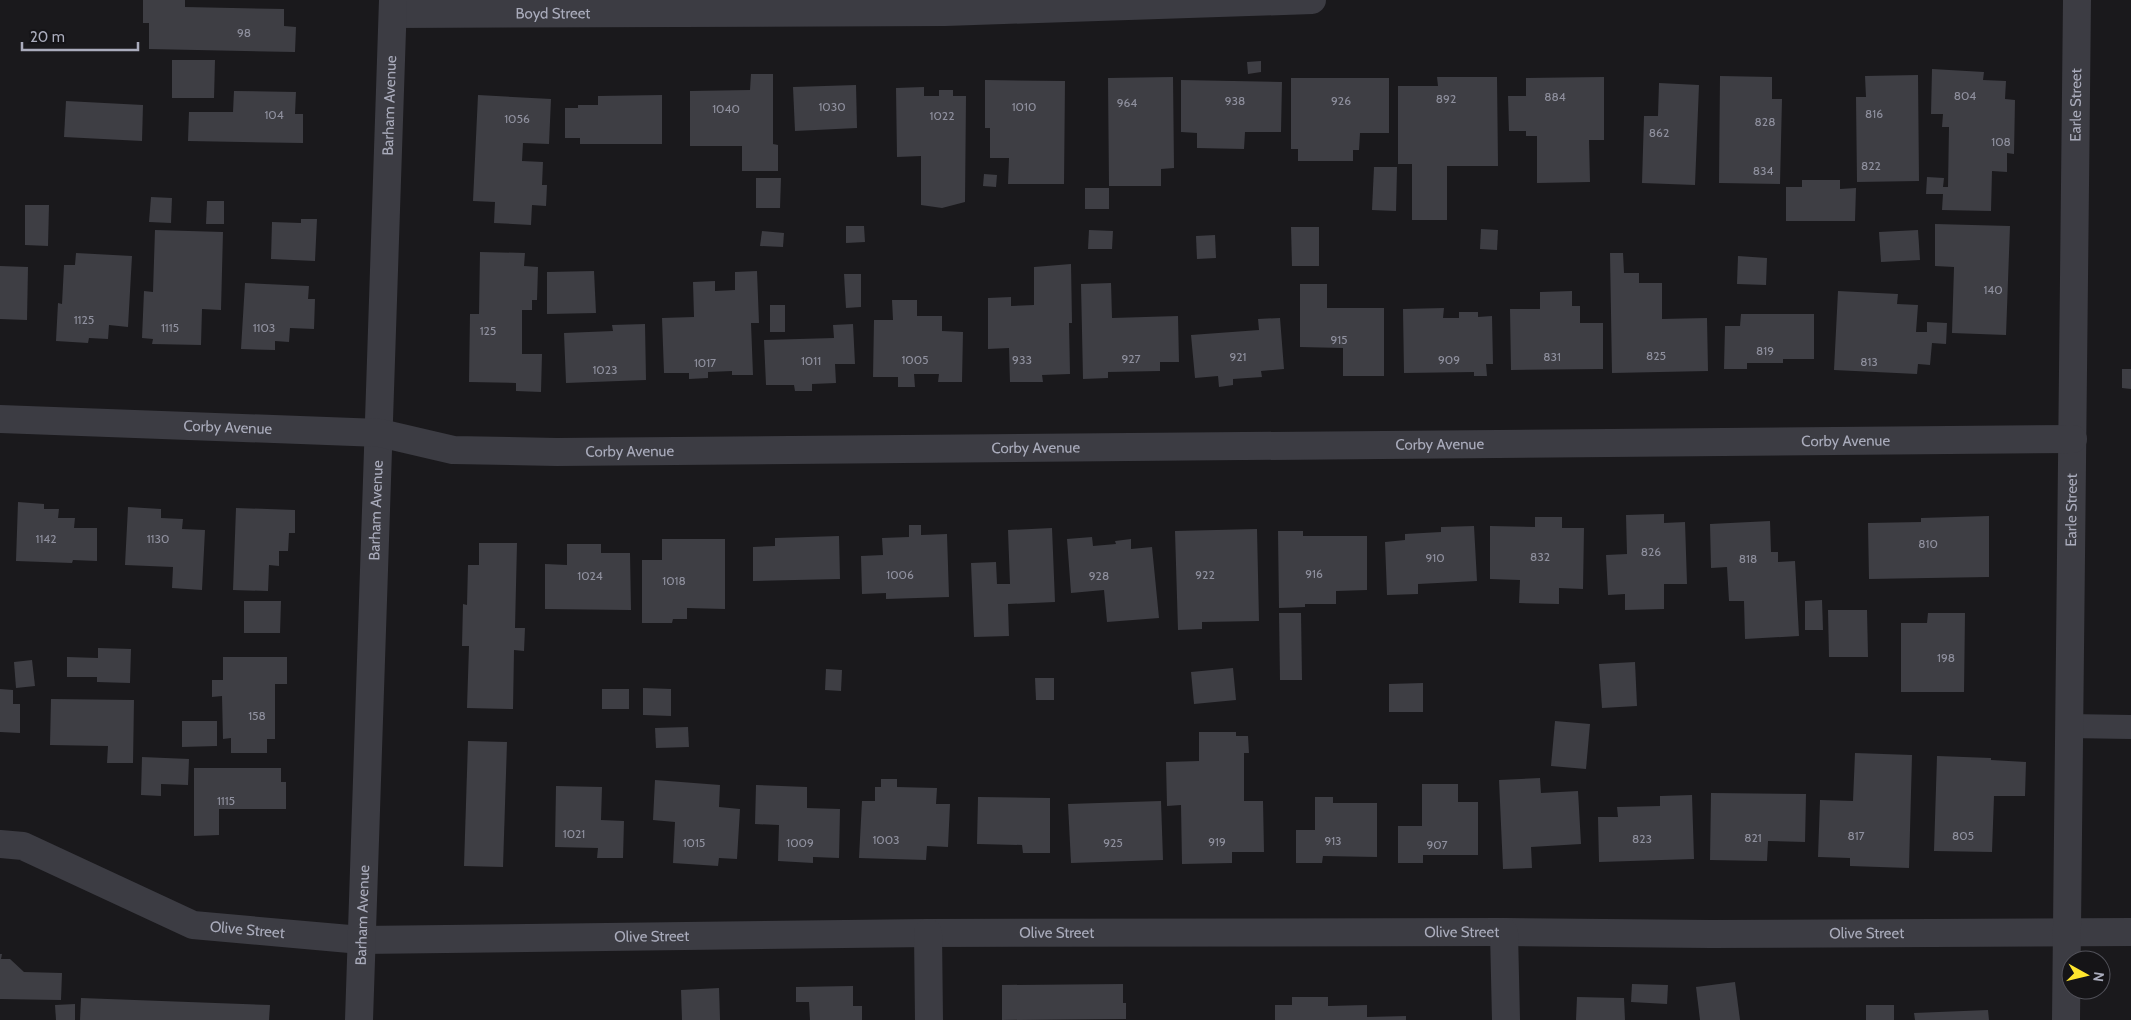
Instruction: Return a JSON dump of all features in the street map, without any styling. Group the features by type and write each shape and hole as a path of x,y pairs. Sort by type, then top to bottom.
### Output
{"street":[{"name":"Boyd Street","path":"393,7 945,6 1312,0"},
{"name":"Earle Street","path":"2066,1020 2078,0"},
{"name":"Barham Avenue","path":"360,1020 361,940 380,433 393,7"},
{"name":"Corby Avenue","path":"0,419 380,433 452,450 556,452 2073,439"},
{"name":"Olive Street","path":"0,844 22,846 194,925 361,940 928,932 1712,934 2067,934 2131,932"},
{"path":"928,932 929,1020"},
{"path":"1504,932 1506,1020"}],"lane":[{"path":"2070,726 2131,726"}],"building":[{"path":"143,0 185,0 185,7 284,9 284,26 296,27 295,52 149,49 149,23 143,23"},
{"path":"172,60 215,60 214,98 172,98"},
{"path":"1261,61 1261,72 1248,74 1247,62"},
{"path":"1932,69 1984,72 1983,80 2006,81 2005,99 2015,100 2014,154 2007,153 2007,172 1992,171 1991,211 1942,210 1943,194 1926,194 1927,177 1944,178 1943,187 1948,187 1949,127 1942,127 1943,114 1931,114"},
{"path":"751,74 773,74 773,144 778,145 778,171 742,171 742,146 690,146 690,91 750,90"},
{"path":"1918,75 1919,181 1857,182 1856,97 1866,97 1865,76"},
{"path":"1720,76 1772,77 1772,99 1782,99 1780,184 1719,183"},
{"path":"1173,77 1174,168 1161,169 1161,186 1109,186 1108,78"},
{"path":"1437,77 1497,77 1498,166 1447,166 1447,220 1412,220 1412,164 1398,164 1398,86 1438,86"},
{"path":"1604,77 1604,140 1589,140 1590,182 1537,183 1537,136 1526,136 1526,131 1509,131 1508,96 1526,96 1526,78"},
{"path":"1291,78 1389,78 1389,133 1360,133 1359,150 1353,150 1353,161 1298,161 1298,149 1291,149"},
{"path":"985,80 1065,81 1064,184 1008,184 1009,158 990,158 990,128 985,128"},
{"path":"1181,80 1282,82 1281,132 1245,132 1244,149 1197,148 1197,133 1181,132"},
{"path":"1659,83 1699,85 1695,185 1642,183 1644,116 1658,116"},
{"path":"856,85 857,128 795,131 793,87"},
{"path":"924,87 924,96 939,96 939,90 953,90 953,96 966,96 965,202 942,208 921,205 921,156 897,157 896,88"},
{"path":"234,91 296,92 295,114 303,114 303,143 188,141 189,112 233,112"},
{"path":"478,95 551,99 549,144 523,143 522,161 543,162 542,185 547,185 546,206 532,205 531,225 494,223 495,202 473,201"},
{"path":"662,95 662,144 580,144 580,138 565,138 565,108 578,108 578,105 598,105 598,96"},
{"path":"66,101 143,105 142,141 64,137"},
{"path":"1374,167 1397,167 1396,211 1372,210"},
{"path":"984,174 997,175 996,187 983,186"},
{"path":"756,178 781,178 780,208 756,208"},
{"path":"1802,180 1840,180 1840,189 1856,188 1855,221 1786,221 1786,187 1802,187"},
{"path":"1085,188 1109,188 1109,209 1085,209"},
{"path":"151,197 172,198 171,223 149,222"},
{"path":"207,201 224,201 224,224 206,224"},
{"path":"25,205 49,205 48,246 25,245"},
{"path":"301,219 317,219 315,261 271,259 272,222 301,223"},
{"path":"1935,224 2010,226 2006,335 1952,333 1954,267 1935,266"},
{"path":"846,226 864,226 865,242 846,243"},
{"path":"1291,227 1319,227 1319,266 1292,266"},
{"path":"1481,229 1498,230 1497,250 1480,249"},
{"path":"155,230 223,232 221,310 202,309 201,345 152,344 153,339 142,338 144,291 153,292"},
{"path":"1089,230 1113,231 1112,249 1088,249"},
{"path":"1918,230 1920,260 1881,262 1879,232"},
{"path":"762,231 784,233 783,247 760,246"},
{"path":"1215,235 1216,258 1197,259 1196,236"},
{"path":"480,252 525,253 524,266 538,267 537,300 532,300 532,310 522,310 522,354 542,354 541,392 516,391 516,383 469,382 470,314 479,314"},
{"path":"76,253 132,256 128,327 109,325 108,339 89,338 88,343 56,341 58,303 62,304 64,265 75,265"},
{"path":"1610,253 1623,253 1624,273 1639,273 1639,283 1662,283 1662,319 1707,318 1708,371 1612,373"},
{"path":"1738,256 1767,258 1766,285 1737,284"},
{"path":"1071,264 1072,323 1069,323 1070,374 1042,375 1043,382 1010,382 1009,348 988,349 988,298 1011,297 1011,306 1034,305 1034,267"},
{"path":"0,266 28,267 27,320 0,319"},
{"path":"594,271 596,313 547,314 547,272"},
{"path":"757,271 759,323 751,323 753,375 732,375 732,371 708,372 708,378 689,379 689,373 664,373 662,318 694,317 693,282 715,281 715,291 735,290 735,272"},
{"path":"844,274 861,274 861,307 846,308"},
{"path":"245,283 309,286 308,299 315,299 314,329 290,328 289,342 275,341 275,350 241,349"},
{"path":"1111,283 1112,318 1178,316 1179,362 1160,362 1160,371 1108,372 1108,378 1083,379 1081,284"},
{"path":"1300,284 1327,284 1327,308 1384,308 1384,376 1343,376 1343,348 1300,347"},
{"path":"1572,291 1572,306 1580,306 1580,323 1603,323 1603,369 1511,370 1510,309 1540,309 1540,292"},
{"path":"1838,291 1898,294 1897,304 1918,305 1916,332 1927,332 1927,322 1947,323 1946,344 1932,343 1930,365 1918,364 1917,374 1834,370"},
{"path":"892,300 917,300 917,316 942,316 942,331 963,332 962,382 938,382 939,374 914,374 915,387 898,387 898,377 873,377 874,320 893,320"},
{"path":"770,305 785,305 785,332 770,332"},
{"path":"1444,308 1443,318 1459,318 1459,312 1478,312 1478,317 1492,316 1493,364 1486,364 1487,376 1474,376 1474,372 1404,373 1403,309"},
{"path":"1741,314 1814,314 1814,359 1783,359 1783,363 1747,363 1747,369 1724,369 1725,326 1740,326"},
{"path":"1280,318 1284,369 1261,371 1262,377 1233,379 1233,385 1219,387 1218,376 1195,378 1191,335 1259,330 1258,319"},
{"path":"645,324 646,380 566,383 564,333 613,331 612,325"},
{"path":"853,324 855,364 835,364 836,383 812,384 812,391 795,391 794,385 766,385 764,340 834,338 833,325"},
{"path":"2122,369 2131,369 2131,389 2122,388"},
{"path":"18,502 44,504 44,509 59,509 58,518 75,518 74,528 97,528 97,561 73,560 72,563 16,561"},
{"path":"128,507 161,509 161,518 183,519 182,529 205,530 202,590 172,588 173,567 125,565"},
{"path":"236,508 295,510 295,533 289,533 288,551 279,551 279,566 269,565 268,591 233,590"},
{"path":"1664,514 1664,523 1685,522 1687,584 1664,584 1664,609 1625,610 1625,594 1608,595 1606,555 1627,554 1626,515"},
{"path":"1989,516 1989,577 1869,579 1868,523 1921,522 1921,518"},
{"path":"1535,517 1562,517 1562,528 1584,528 1583,589 1559,588 1559,604 1519,603 1520,580 1490,579 1490,526 1535,527"},
{"path":"1770,521 1771,552 1778,552 1778,562 1795,561 1799,636 1745,639 1744,601 1729,601 1727,567 1711,568 1710,524"},
{"path":"909,525 921,525 921,535 947,534 949,597 886,599 886,593 862,594 861,556 883,555 882,538 909,537"},
{"path":"1474,526 1477,581 1418,584 1418,594 1387,595 1385,542 1405,540 1405,534 1441,532 1441,527"},
{"path":"1052,528 1055,602 1008,604 1009,636 974,637 971,563 996,562 997,584 1010,584 1008,530"},
{"path":"1257,529 1259,621 1202,622 1202,629 1178,630 1175,531"},
{"path":"1278,531 1303,531 1303,536 1367,536 1367,590 1336,591 1336,604 1305,604 1305,607 1279,608"},
{"path":"839,536 840,579 753,581 753,547 775,546 775,538"},
{"path":"1092,537 1093,546 1116,544 1115,541 1131,539 1131,549 1152,547 1159,618 1107,622 1104,590 1071,593 1067,539"},
{"path":"662,539 725,539 725,609 687,608 687,619 673,619 672,623 642,623 642,560 662,560"},
{"path":"479,543 517,543 515,628 525,628 524,651 514,650 513,709 467,708 469,646 462,646 463,604 467,605 468,565 479,565"},
{"path":"567,544 601,544 601,553 630,553 631,610 545,609 545,564 567,565"},
{"path":"1822,600 1823,630 1805,630 1805,601"},
{"path":"244,601 281,601 280,633 244,633"},
{"path":"1828,610 1867,610 1868,657 1829,657"},
{"path":"1279,613 1301,613 1302,680 1280,680"},
{"path":"1928,613 1965,613 1964,692 1901,692 1901,623 1927,623"},
{"path":"98,648 131,649 130,683 97,682 97,677 67,677 67,657 98,658"},
{"path":"223,657 287,657 287,684 275,684 275,739 267,739 267,753 231,753 231,738 223,739 222,696 212,697 212,680 223,680"},
{"path":"32,660 35,686 16,688 14,662"},
{"path":"1635,662 1637,706 1602,708 1599,664"},
{"path":"1233,668 1236,700 1194,704 1191,672"},
{"path":"826,669 842,670 841,691 825,690"},
{"path":"1035,678 1054,678 1054,700 1036,700"},
{"path":"1423,683 1423,712 1389,712 1389,684"},
{"path":"643,688 671,689 671,716 643,715"},
{"path":"0,689 13,690 13,704 20,704 20,733 0,732"},
{"path":"602,689 629,689 629,709 602,709"},
{"path":"51,699 134,700 133,763 107,763 108,746 50,745"},
{"path":"182,721 217,721 217,746 182,747"},
{"path":"1555,721 1590,724 1586,769 1551,766"},
{"path":"688,727 689,747 656,748 655,728"},
{"path":"1199,732 1236,732 1236,736 1248,736 1249,753 1244,753 1244,801 1263,801 1264,852 1232,852 1232,863 1182,864 1181,805 1167,806 1166,762 1199,761"},
{"path":"468,741 507,742 503,867 464,866"},
{"path":"1855,753 1912,755 1909,868 1850,866 1850,858 1818,857 1820,800 1853,801"},
{"path":"1937,756 1991,758 1991,760 2026,762 2025,796 1994,796 1992,852 1934,851"},
{"path":"142,757 189,759 188,785 161,784 161,796 141,795"},
{"path":"194,768 281,768 281,782 286,782 286,809 219,809 219,835 194,836"},
{"path":"1540,778 1541,793 1578,791 1581,844 1531,847 1532,868 1503,869 1499,780"},
{"path":"881,779 897,779 897,787 937,788 936,804 950,804 948,847 927,846 926,860 859,858 862,801 875,801 875,787 881,787"},
{"path":"655,780 720,785 719,807 740,809 737,859 719,858 718,866 673,863 675,822 653,820"},
{"path":"1422,784 1458,784 1458,802 1478,802 1478,855 1423,855 1423,863 1398,863 1398,826 1422,826"},
{"path":"756,785 807,787 807,808 840,809 839,858 813,857 813,863 778,861 779,825 755,824"},
{"path":"556,786 602,787 601,820 624,821 623,858 597,858 598,848 555,847"},
{"path":"1711,793 1806,794 1805,842 1768,841 1767,861 1710,860"},
{"path":"1692,795 1694,859 1599,862 1598,817 1618,817 1617,807 1660,806 1660,796"},
{"path":"978,797 1050,798 1050,853 1023,853 1022,845 977,844"},
{"path":"1315,797 1333,797 1333,803 1377,803 1377,857 1323,856 1322,863 1296,863 1296,830 1315,830"},
{"path":"1161,801 1163,860 1071,863 1068,804"},
{"path":"0,954 2,954 1,959 10,959 24,972 62,973 61,1000 0,999"},
{"path":"1735,982 1740,1020 1700,1020 1696,987"},
{"path":"1123,984 1123,1003 1126,1003 1126,1019 1002,1020 1002,985"},
{"path":"1632,984 1668,985 1667,1004 1631,1002"},
{"path":"853,986 853,1006 862,1006 862,1020 810,1020 809,1002 796,1002 796,987"},
{"path":"719,988 720,1020 682,1020 681,990"},
{"path":"1292,997 1328,997 1328,1006 1367,1005 1367,1017 1406,1016 1406,1020 1275,1020 1275,1005 1292,1005"},
{"path":"1577,997 1624,998 1625,1020 1576,1020"},
{"path":"81,998 270,1005 269,1020 80,1020"},
{"path":"75,1004 75,1020 56,1020 55,1005"},
{"path":"1866,1005 1894,1005 1894,1020 1866,1020"},
{"path":"1988,1010 1989,1020 1915,1020 1914,1013"}]}
